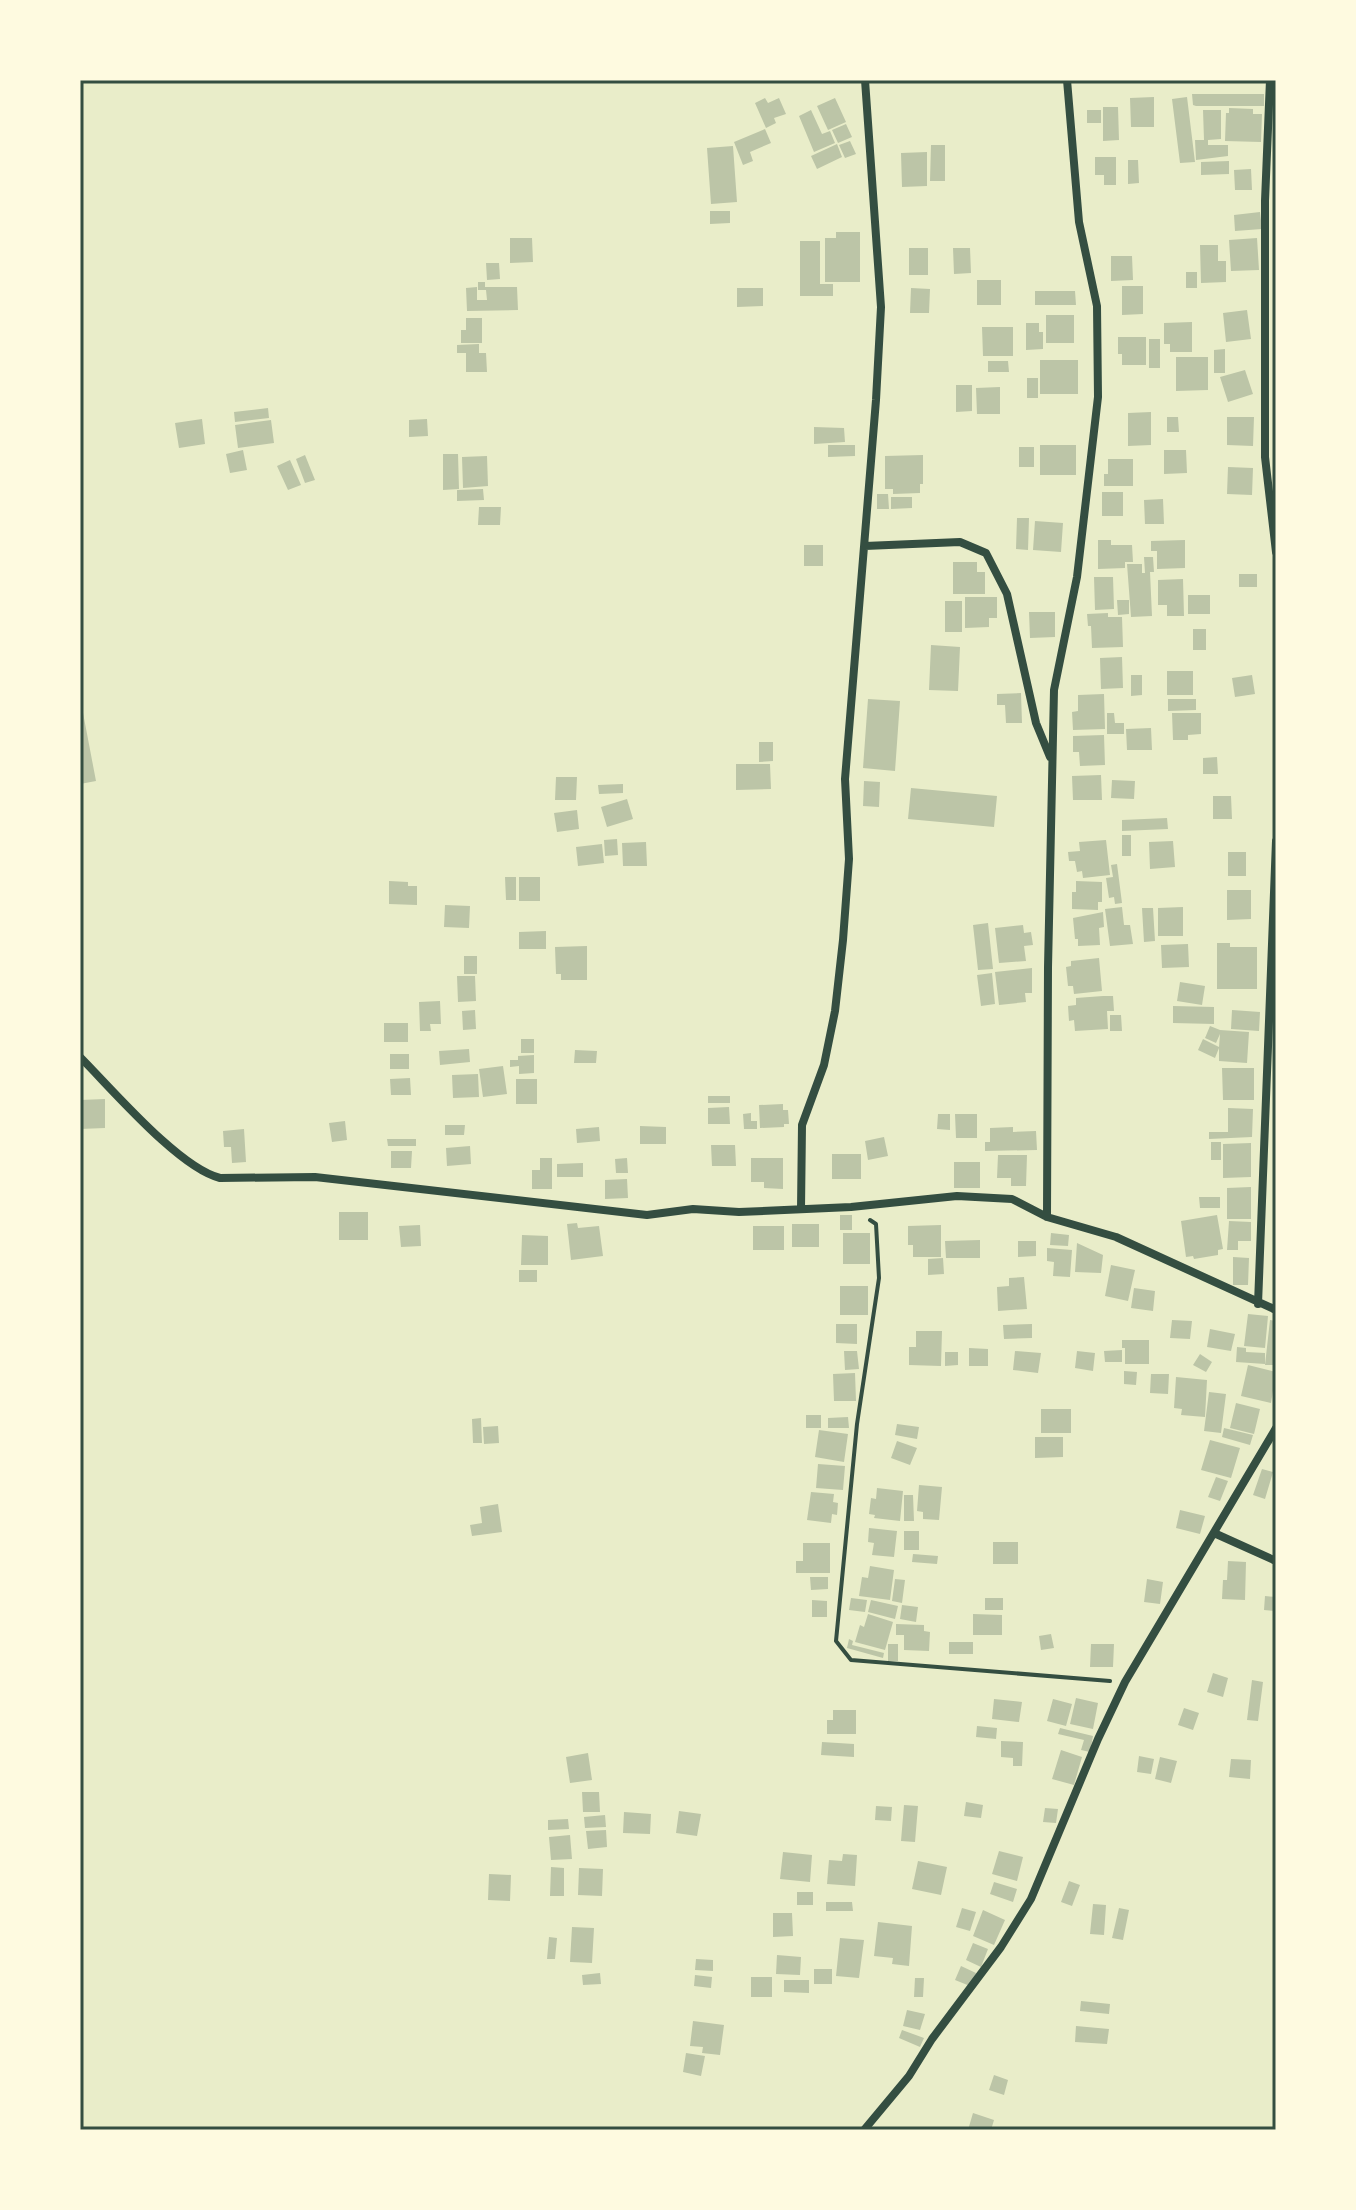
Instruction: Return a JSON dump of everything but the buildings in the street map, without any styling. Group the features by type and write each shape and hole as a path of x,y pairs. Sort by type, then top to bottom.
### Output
{"street":[{"path":"801,1209 802,1125 824,1065 835,1011 843,940 849,859 845,779 881,307 865,80"},
{"path":"1047,1217 1054,690 1077,577 1098,397 1097,306 1079,222 1067,80"},
{"path":"1270,80 1265,201 1265,457 1276,552"},
{"path":"865,546 960,542 986,553 1007,594 1036,723 1052,761"},
{"path":"1258,1304 1273,1011 1276,841"},
{"path":"80,1057 178,1154 205,1174 220,1178 315,1177 647,1215 693,1209 739,1212 851,1207 957,1196 1012,1199 1047,1217 1116,1237 1276,1310"},
{"path":"864,2130 909,2076 932,2039 1001,1947 1031,1899 1125,1682 1276,1428"},
{"path":"1214,1533 1276,1561"}],"path":[{"path":"851,1207 876,1224 879,1278 857,1424 836,1641 851,1660 1125,1682"}]}
